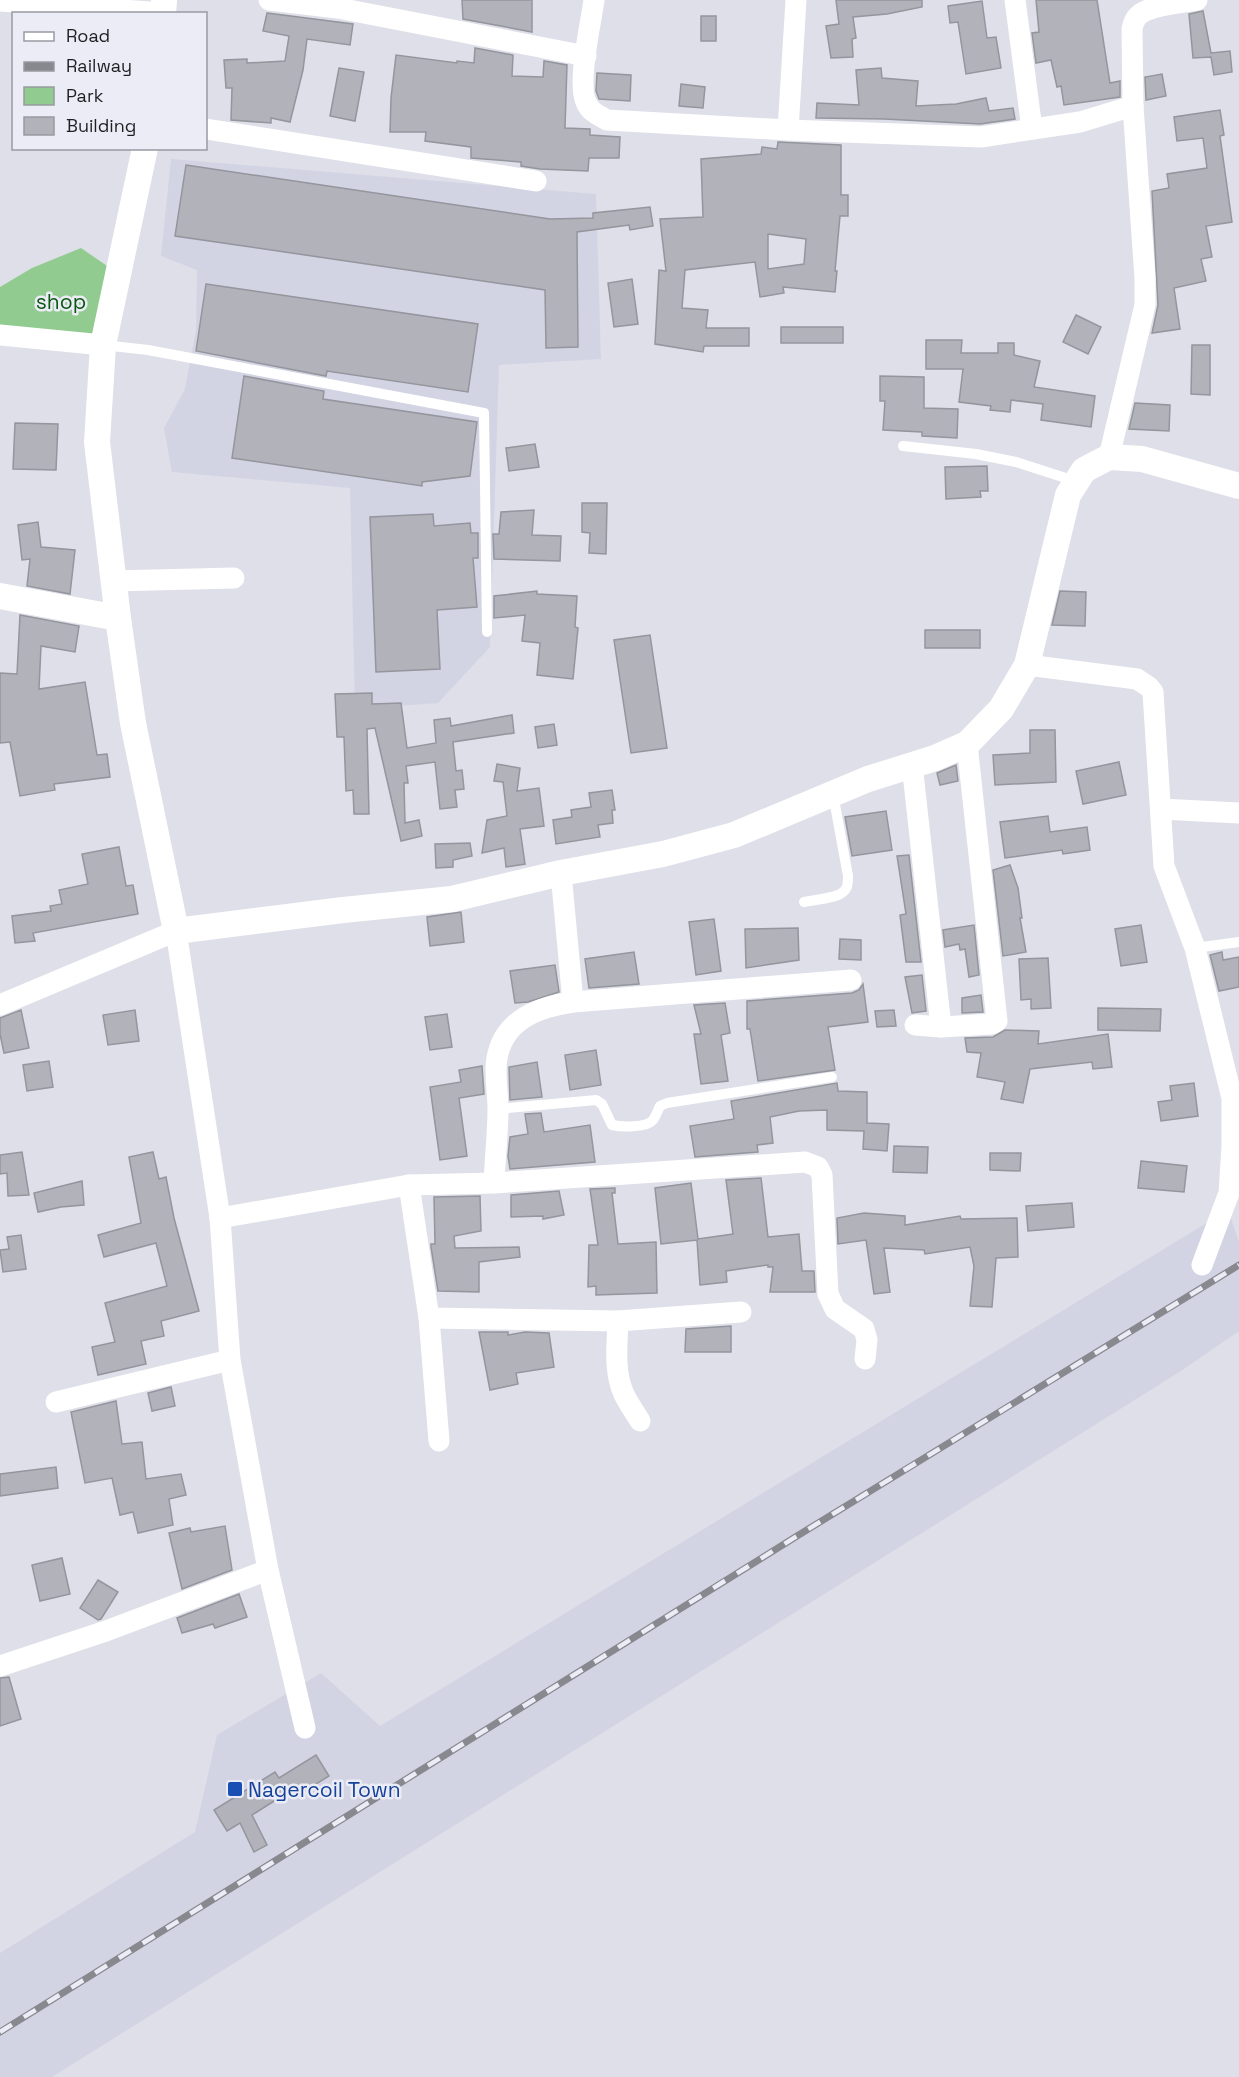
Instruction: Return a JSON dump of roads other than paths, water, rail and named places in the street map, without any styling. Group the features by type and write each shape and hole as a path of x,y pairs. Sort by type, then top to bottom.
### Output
{"street":[{"path":"269,0 338,8 586,56"},
{"path":"594,0 582,84 585,101 592,112 607,120 981,137 1080,122 1133,106"},
{"path":"788,129 796,0"},
{"path":"1015,0 1032,129"},
{"path":"1109,457 1145,305 1133,106 1132,29 1135,18 1141,13 1154,8 1197,0"},
{"path":"0,1 164,9"},
{"path":"207,129 536,181"},
{"path":"145,150 97,442 133,723 176,931 220,1218 230,1360 268,1570 305,1728"},
{"path":"0,335 114,346"},
{"path":"0,1005 176,931 343,910 452,900 561,873 663,854 734,835 868,778 935,758 967,744 1002,709 1027,665 1068,495 1084,470 1109,457 1142,459 1239,486"},
{"path":"113,581 234,578"},
{"path":"0,596 118,618"},
{"path":"1027,665 1137,678 1149,687 1155,698 1164,866 1195,948 1232,1098 1232,1145 1228,1193 1202,1265"},
{"path":"915,1025 942,1027 992,1024 997,1021 967,744"},
{"path":"912,764 942,1027"},
{"path":"1161,809 1239,813"},
{"path":"561,873 573,1002"},
{"path":"494,1183 498,1109 497,1057 507,1032 535,1011 552,1005 573,1002 850,980"},
{"path":"220,1218 409,1185 494,1183 805,1162 818,1167 822,1175 828,1294 835,1309 864,1329 867,1340 865,1359"},
{"path":"409,1185 429,1318 439,1441"},
{"path":"429,1318 618,1321 741,1312"},
{"path":"618,1321 617,1365 620,1383 640,1421"},
{"path":"56,1402 230,1360"},
{"path":"0,1666 106,1631 268,1570"}],"lane":[{"path":"114,346 148,350 484,413 488,632"},
{"path":"903,446 976,454 1016,462 1076,481"},
{"path":"804,902 838,895 844,892 848,885 833,794"},
{"path":"1195,948 1239,942"},
{"path":"498,1109 596,1100 602,1104 612,1125 642,1124 650,1123 660,1106 667,1103 832,1077"}],"railway":[{"path":"0,2032 797,1536 1239,1265"}],"place":[{"name":"Nagercoil Town","path":"235,1789"}],"park label":[{"name":"shop","path":"61,301"}]}
